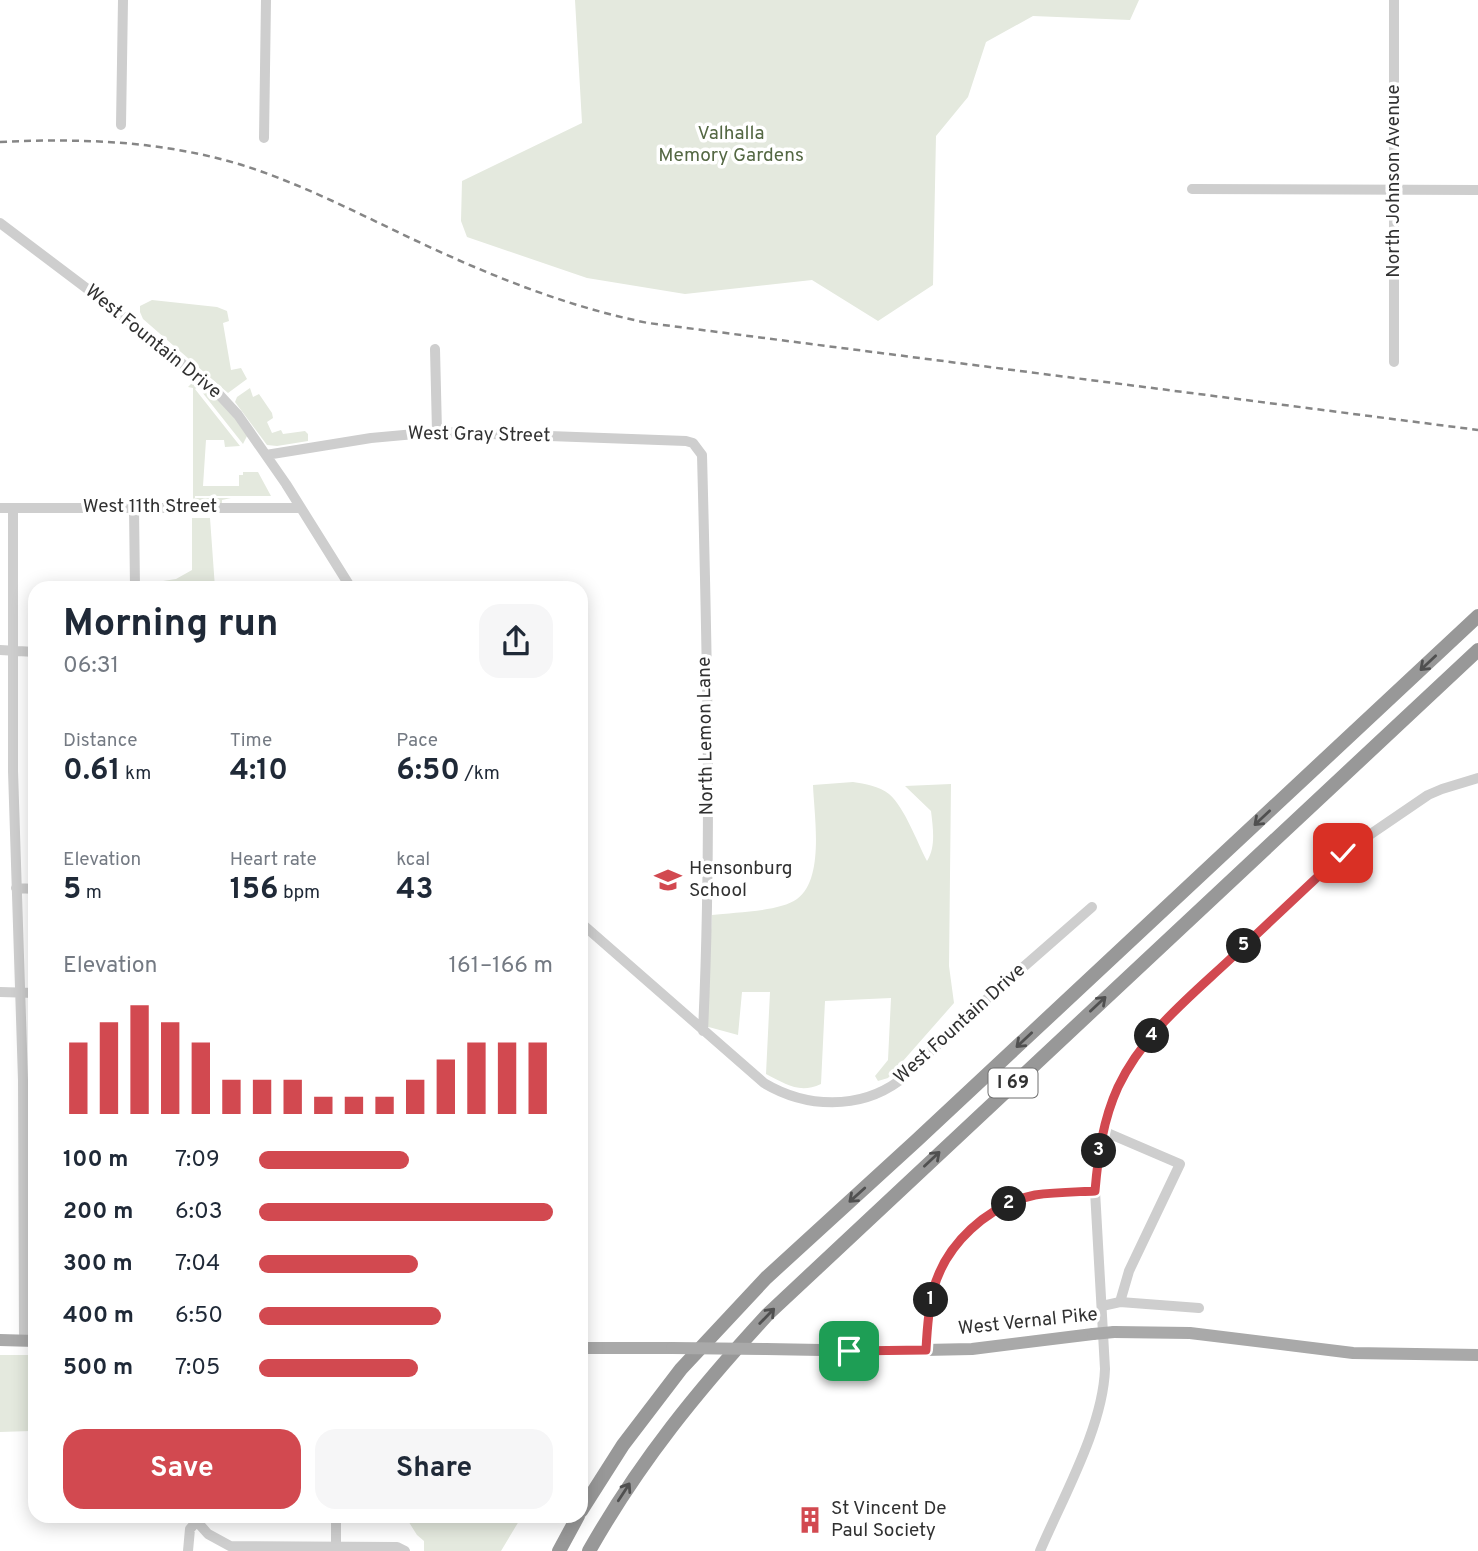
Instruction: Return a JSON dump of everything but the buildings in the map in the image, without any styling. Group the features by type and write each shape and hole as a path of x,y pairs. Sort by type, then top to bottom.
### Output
{"highway":[{"name":"I 69","path":"588,1500 624,1445 681,1369 766,1278 1478,616"},
{"name":"I 69","path":"589,1551 622,1495 677,1418 715,1370 768,1314 1478,650"},
{"path":"559,1551 574,1523"}],"main road":[{"name":"West Vernal Pike","path":"588,1348 926,1350 997,1347 1114,1332 1190,1333 1363,1354 1478,1355"},
{"path":"0,1340 28,1340"}],"street":[{"path":"121,125 123,0"},
{"path":"264,138 266,0"},
{"name":"North Johnson Avenue","path":"1394,0 1394,362"},
{"path":"1192,189 1478,190"},
{"name":"West Fountain Drive","path":"0,223 214,389 238,415 266,455 347,581"},
{"path":"435,349 437,432"},
{"name":"West Gray Street","path":"266,455 371,438 437,432 693,443"},
{"name":"North Lemon Lane","path":"693,443 702,455 705,580 707,939 703,1031"},
{"name":"West 11th Street","path":"0,508 300,508"},
{"path":"13,508 16,888 28,1297"},
{"path":"134,508 135,581"},
{"path":"0,650 28,651"},
{"path":"1040,1551 1101,1406 1104,1369 1095,1191 1103,1131 1119,1086 1130,1065 1175,1010 1343,853 1428,795 1478,778"},
{"path":"16,888 28,889"},
{"name":"West Fountain Drive","path":"588,929 755,1077 780,1093 801,1099 850,1101 888,1088 899,1081 1092,906"},
{"path":"0,992 28,993"},
{"path":"1103,1131 1180,1164 1129,1271 1120,1302"},
{"path":"926,1350 929,1311 936,1281 946,1258 967,1233 985,1217 1017,1201 1048,1194 1095,1191"},
{"path":"1102,1306 1120,1302 1199,1308"},
{"path":"188,1551 192,1523"},
{"path":"198,1523 208,1534 230,1546 286,1549 397,1547 405,1551"},
{"path":"336,1523 336,1547"}],"green space":[{"name":"Valhalla Memory Gardens","path":"575,0 1139,0 1130,20 1033,16 986,42 968,97 936,136 933,285 878,321 812,280 685,294 587,278 467,237 461,221 462,181 582,123"},
{"path":"152,300 217,307 227,311 229,321 223,323 231,370 241,368 247,379 228,393 143,319 140,306"},
{"path":"192,383 209,390 217,397 247,436 243,444 198,387 195,389 240,446 225,447 224,440 206,440 203,486 239,486 239,475 243,475 243,472 258,472 271,496 195,496 231,498 222,500 222,503 193,504 193,388 188,387"},
{"path":"250,388 253,397 259,394 272,413 273,418 267,422 272,433 281,430 283,434 305,431 308,441 267,445 235,402 237,397"},
{"path":"192,518 210,518 214,581 163,581 176,579 192,570"},
{"path":"853,782 881,789 895,800 927,861 933,844 931,811 905,786 951,784 949,966 954,1003 888,1078 878,1081 875,1076 888,1060 891,998 825,1001 821,1084 799,1088 766,1074 770,992 742,992 738,1035 705,1026 712,915 779,907 797,899 806,890 815,862 813,785"},
{"path":"0,1355 28,1355 28,1431 0,1432"},
{"path":"409,1523 518,1523 501,1551 424,1551 424,1541"}],"railway":[{"path":"0,142 122,143 183,151 242,165 311,191 505,280 590,309 648,323 1478,430"}],"place":[{"name":"Hensonburg School","path":"668,880"},
{"name":"St Vincent De Paul Society","path":"810,1520"}],"route":[{"path":"849,1351 926,1350 929,1311 936,1281 946,1258 961,1239 985,1217 1017,1201 1048,1194 1095,1191 1099,1149 1107,1117 1119,1086 1142,1047 1175,1010 1343,853"}]}
